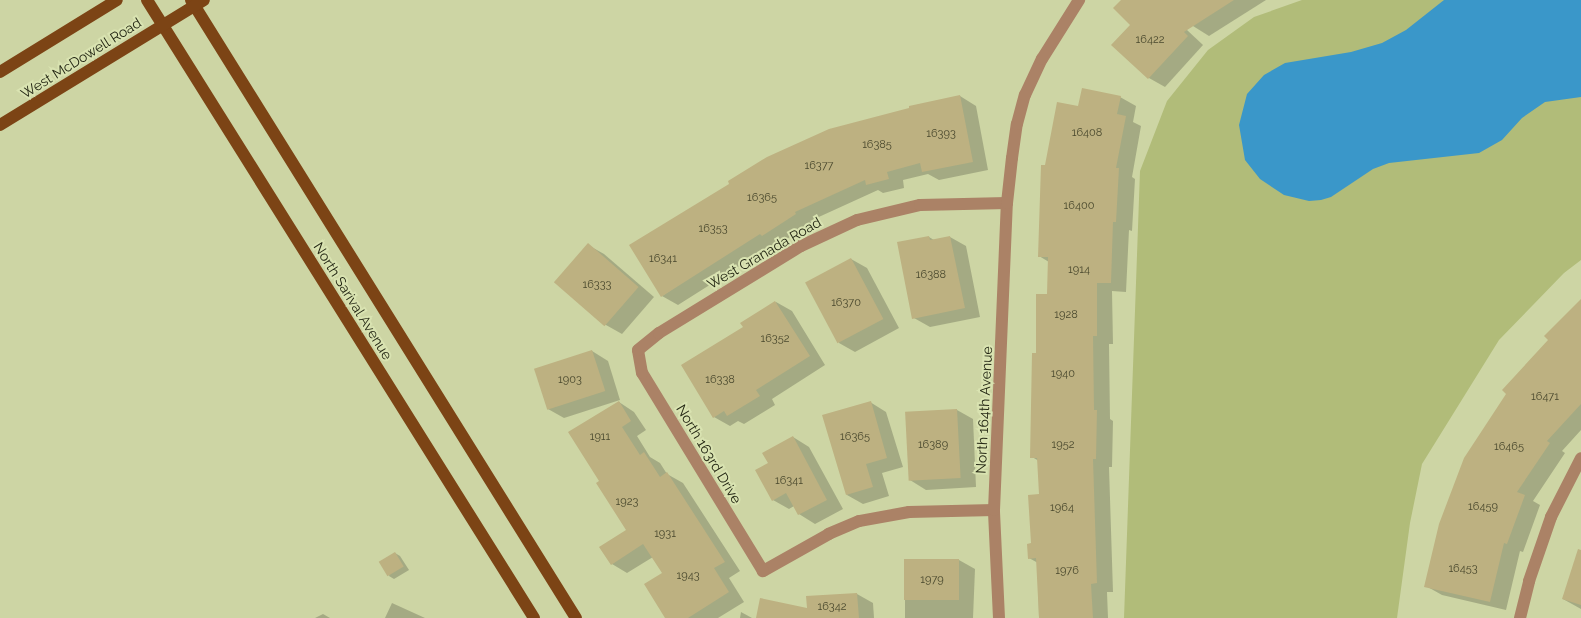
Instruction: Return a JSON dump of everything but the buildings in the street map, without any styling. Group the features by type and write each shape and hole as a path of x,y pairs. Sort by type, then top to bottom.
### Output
{"main road":[{"path":"0,72 117,0"},
{"name":"North Sarival Avenue","path":"147,0 534,618"},
{"name":"North Sarival Avenue","path":"196,2 576,618"},
{"name":"West McDowell Road","path":"0,125 196,2"}],"street":[{"name":"North 164th Avenue","path":"998,618 994,510 1007,203 1017,124 1026,95 1042,60 1078,0"},
{"name":"West Granada Road","path":"638,350 659,333 801,246 857,220 920,205 1007,203"},
{"name":"North 163rd Drive","path":"638,350 642,373 763,571 829,534 859,521 909,512 994,510"},
{"path":"1520,618 1529,581 1551,517 1581,458"}],"green space":[{"path":"1302,0 1581,0 1581,260 1564,273 1499,340 1422,464 1410,523 1397,618 1124,618 1140,171 1167,101 1208,50 1254,17"}],"water":[{"path":"1444,0 1581,0 1581,97 1545,102 1522,118 1502,140 1479,153 1389,163 1373,169 1331,197 1321,200 1309,201 1284,195 1260,179 1245,160 1239,125 1247,94 1264,75 1285,63 1351,52 1382,43 1406,30"}]}
